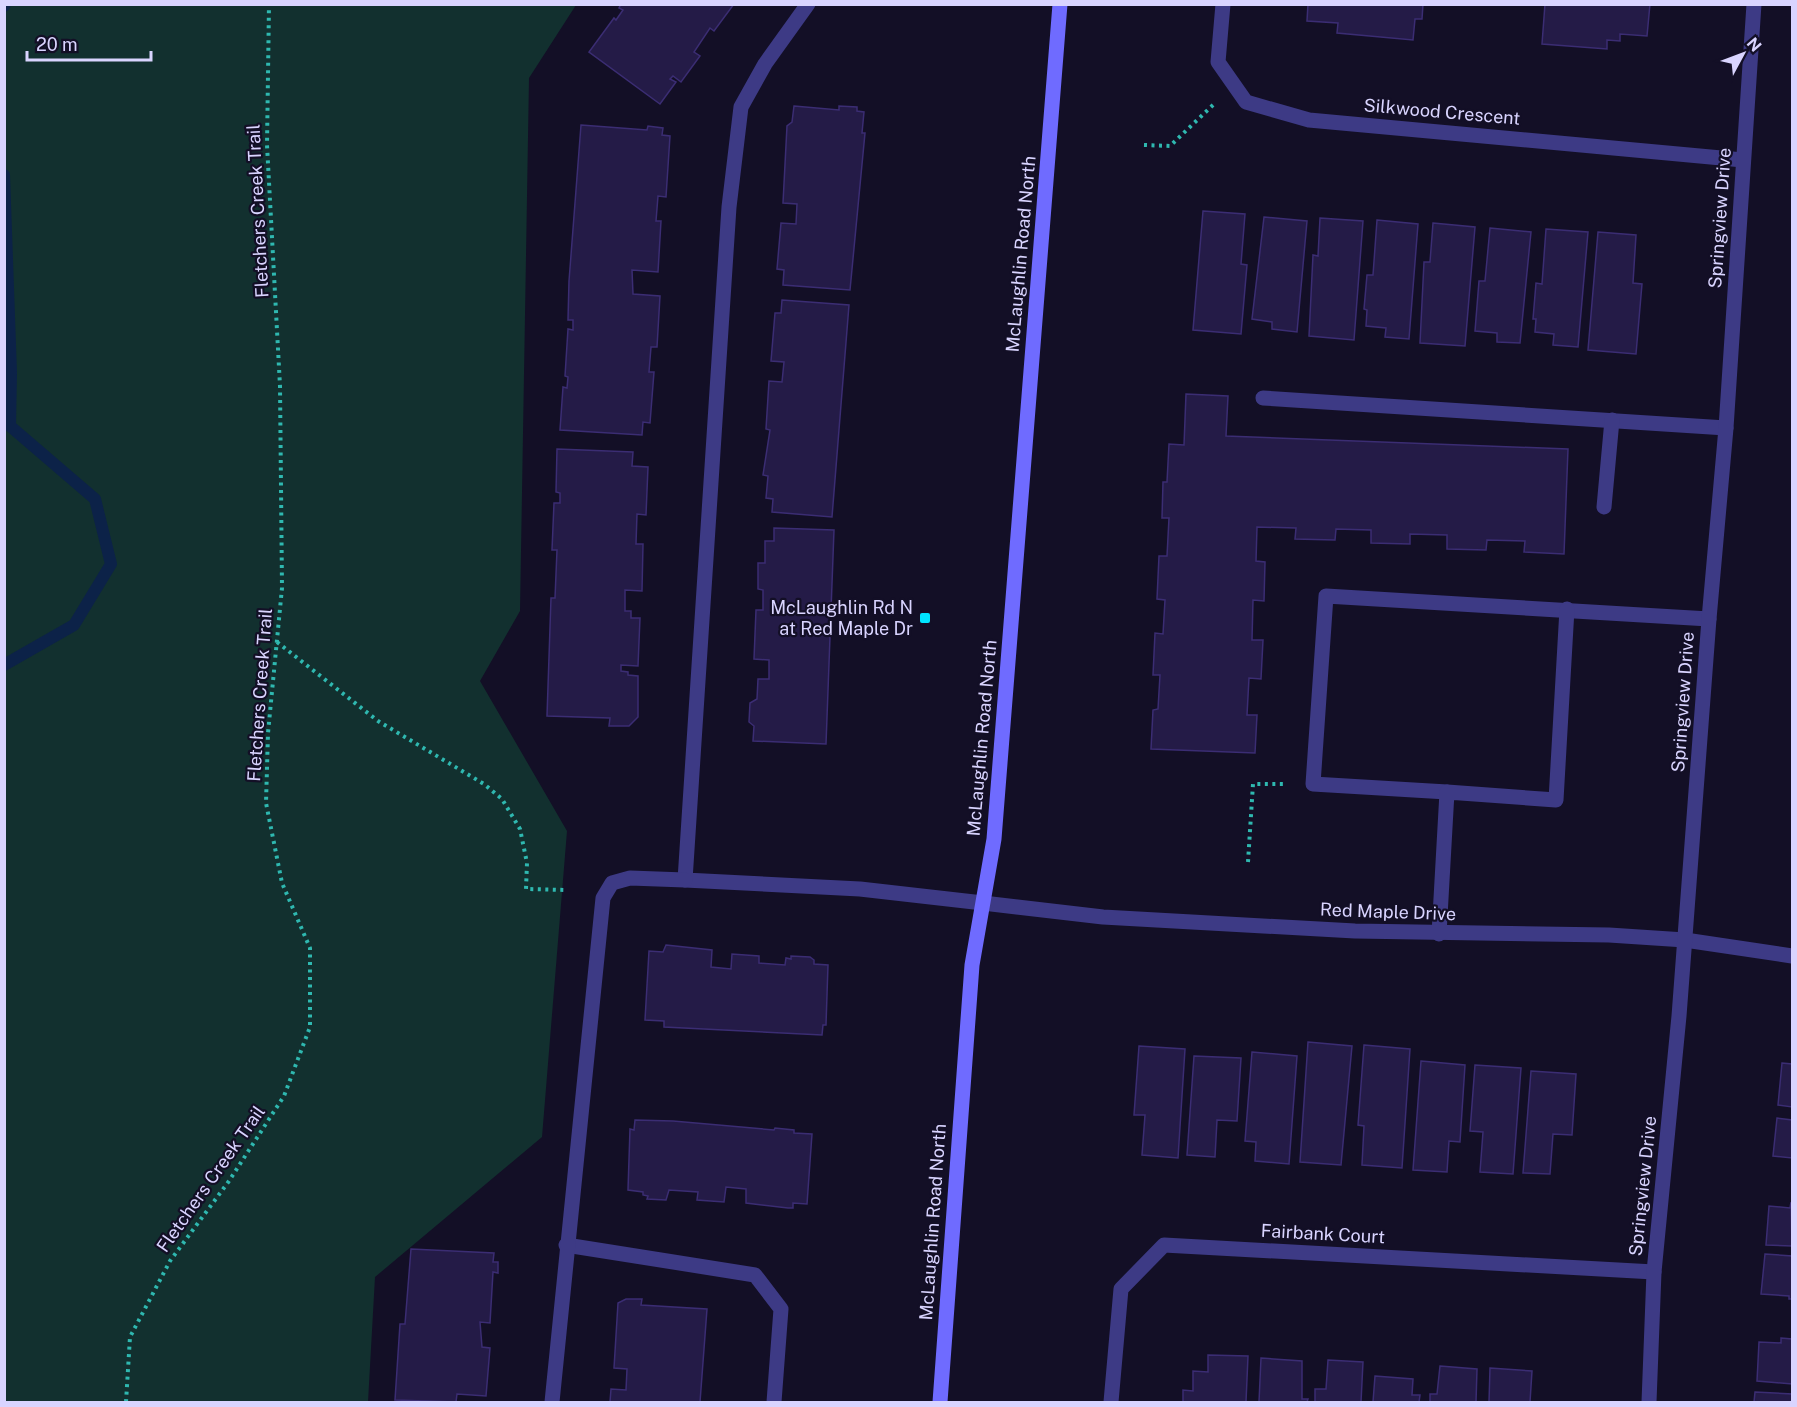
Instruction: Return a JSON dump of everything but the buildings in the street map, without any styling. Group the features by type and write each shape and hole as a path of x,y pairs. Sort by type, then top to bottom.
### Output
{"main road":[{"name":"McLaughlin Road North","path":"940,1402 972,965 995,827 1060,4"}],"street":[{"path":"685,880 729,207 741,106 765,64 808,4"},
{"name":"Silkwood Crescent","path":"1222,4 1218,62 1246,102 1309,120 1743,160"},
{"name":"Springview Drive","path":"1650,1402 1654,1272 1685,940 1726,428 1754,4"},
{"path":"1263,398 1726,428"},
{"path":"1604,507 1612,420"},
{"path":"1568,609 1556,800 1313,784 1326,596 1568,609 1709,619"},
{"path":"1439,934 1447,792"},
{"name":"Red Maple Drive","path":"552,1402 566,1245 603,898 612,883 630,878 860,889 1103,917 1439,934 1609,935 1685,940 1792,956"},
{"path":"566,1245 755,1275 781,1309 774,1402"},
{"name":"Fairbank Court","path":"1111,1402 1121,1289 1164,1245 1654,1272"}],"path":[{"name":"Fletchers Creek Trail","path":"126,1402 130,1337 170,1261 229,1181 284,1096 310,1027 310,948 282,883 266,803 268,733 282,588 280,386 267,145 269,4"},
{"path":"1144,145 1170,146 1234,85"},
{"path":"277,642 378,721 484,784 502,799 520,829 527,863 526,889 567,890"},
{"path":"1248,862 1253,784 1313,784"}],"green space":[{"path":"5,4 576,5 529,78 520,611 480,681 567,831 542,1137 375,1277 368,1402 5,1402"}],"waterway":[{"path":"4,175 11,373 10,426 95,499 111,564 74,625 4,665"}],"place":[{"name":"McLaughlin Rd N at Red Maple Dr","path":"925,618"}]}
